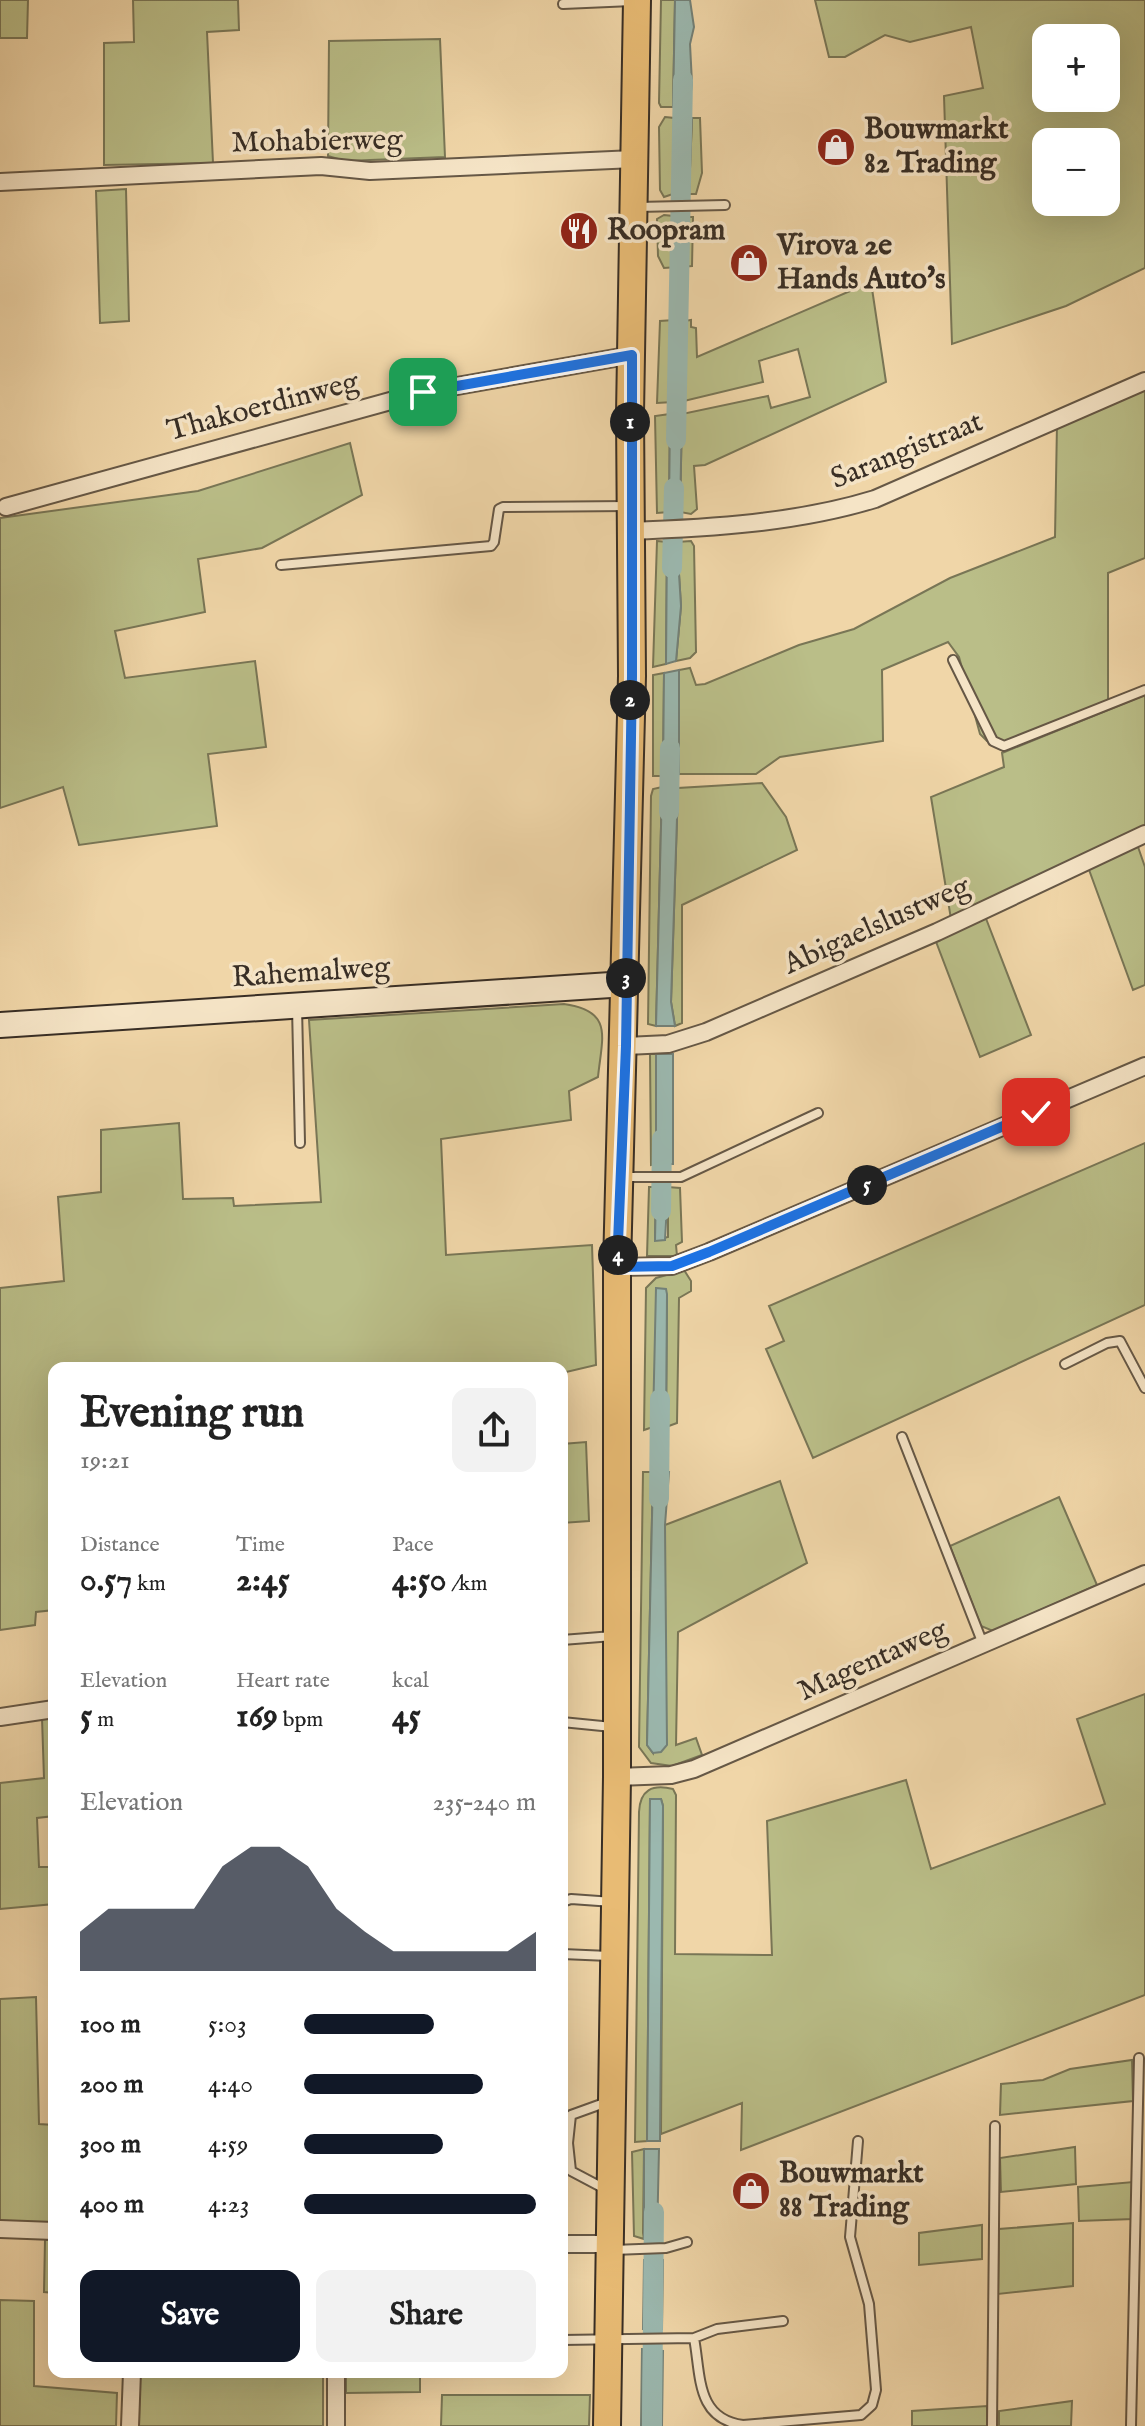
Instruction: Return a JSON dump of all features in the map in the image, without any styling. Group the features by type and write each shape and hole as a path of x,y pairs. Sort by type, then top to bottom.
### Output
{"main road":[{"path":"607,2426 617,1777 617,1267 626,1046 636,522 632,355 637,1"}],"street":[{"name":"Mohabierweg","path":"0,182 321,166 370,171 634,159"},
{"name":"Thakoerdinweg","path":"6,507 423,392 632,355"},
{"name":"Sarangistraat","path":"636,522 684,529 832,512 875,499 1145,381"},
{"name":"Abigaelslustweg","path":"626,1046 668,1044 706,1032 937,932 1145,834"},
{"name":"Rahemalweg","path":"0,1025 626,984"},
{"path":"617,1267 672,1266 709,1252 1145,1066"},
{"name":"Magentaweg","path":"617,1777 671,1775 694,1769 1145,1574"},
{"path":"0,1717 48,1710"},
{"path":"0,2229 48,2231"},
{"path":"568,2245 609,2248"},
{"path":"130,2426 132,2378"},
{"path":"336,2378 336,2426"}],"lane":[{"path":"563,4 637,1"},
{"path":"633,207 725,205"},
{"path":"281,565 491,546 499,509 503,507 636,522"},
{"path":"953,660 993,741 1004,746 1145,690"},
{"path":"297,1006 300,1143"},
{"path":"622,1177 681,1177 818,1113"},
{"path":"1065,1364 1107,1343 1120,1341 1145,1388"},
{"path":"902,1437 983,1644"},
{"path":"568,1640 617,1636"},
{"path":"568,1723 617,1727"},
{"path":"568,1900 614,1902"},
{"path":"568,1954 614,1956"},
{"path":"1131,2426 1139,2058"},
{"path":"609,2190 575,2175 568,2164 568,2143 571,2115 611,2101"},
{"path":"992,2426 995,2126"},
{"path":"694,2338 707,2408 724,2422 743,2425 861,2415 872,2405 876,2390 869,2304 850,2237 858,2141"},
{"path":"609,2248 666,2248 687,2242"},
{"path":"568,2340 673,2340 694,2338 717,2329 783,2321"}],"green space":[{"path":"0,0 28,0 27,38 0,38"},
{"path":"133,0 238,0 239,30 207,32 213,163 104,165 104,43 134,42"},
{"path":"661,0 675,0 673,107 661,107 659,103"},
{"path":"815,0 1145,0 1145,268 1066,306 952,344 944,96 983,88 971,27 910,42 885,35 845,57 829,57"},
{"path":"440,39 445,157 345,161 328,156 329,41"},
{"path":"665,117 674,118 673,194 664,197 660,190 659,127"},
{"path":"692,118 700,118 702,173 696,194 689,194"},
{"path":"126,189 129,321 100,323 96,191"},
{"path":"664,215 673,216 672,262 688,262 688,217 693,217 692,266 664,268 658,256 657,219"},
{"path":"871,282 886,382 705,465 694,466 697,509 691,514 680,512 682,414 768,396 771,408 810,397 798,349 759,361 763,382 684,401 684,321 691,320 691,327 696,328 697,357"},
{"path":"674,320 673,402 657,403 660,321"},
{"path":"1145,386 1145,558 1108,573 1108,702 1007,742 987,741 980,734 959,657 948,642 882,670 883,741 780,757 756,774 679,774 679,670 690,668 696,685 705,684 799,645 854,629 950,578 1055,537 1057,424"},
{"path":"670,414 669,512 657,513 655,416"},
{"path":"350,443 362,495 262,548 198,559 205,612 115,631 125,678 255,661 266,747 208,754 217,826 79,845 63,787 0,808 0,518 198,491"},
{"path":"657,541 667,542 666,664 653,667"},
{"path":"691,541 694,546 696,652 690,658 676,661 681,606 677,542"},
{"path":"664,673 663,776 653,776 653,675"},
{"path":"1145,695 1145,827 951,919 931,797 1004,767 1002,753"},
{"path":"762,783 786,817 797,850 682,905 682,1023 675,1026 671,1002 678,788"},
{"path":"662,787 656,1026 648,1024 651,796 653,789"},
{"path":"1137,844 1145,867 1145,985 1133,990 1088,867"},
{"path":"985,916 1031,1035 980,1057 935,939"},
{"path":"564,1004 591,1013 598,1020 602,1038 598,1077 569,1091 571,1120 441,1139 446,1255 592,1245 596,1365 568,1372 568,1362 48,1362 48,1611 36,1612 35,1625 0,1630 0,1288 64,1281 58,1197 101,1192 101,1130 179,1123 183,1199 233,1198 234,1206 321,1202 309,1020"},
{"path":"650,1054 656,1054 656,1164 651,1165"},
{"path":"1145,1143 1145,1305 813,1458 766,1349 784,1341 769,1306"},
{"path":"649,1187 656,1187 655,1240 668,1237 668,1187 680,1188 682,1242 676,1245 677,1256 647,1256"},
{"path":"684,1270 691,1281 691,1291 679,1298 677,1423 666,1427 667,1294 653,1427 644,1430 646,1288 656,1278"},
{"path":"586,1442 589,1521 568,1523 568,1444"},
{"path":"643,1472 653,1472 647,1745 653,1753 665,1639 665,1525 780,1481 807,1563 678,1632 676,1745 696,1738 702,1755 672,1766 651,1763 639,1747"},
{"path":"1059,1497 1097,1585 993,1631 981,1626 950,1546"},
{"path":"1145,1694 1145,1995 741,2150 742,2103 661,2134 663,1806 661,1799 650,1799 647,2141 635,2142 639,1812 642,1798 648,1790 673,1789 676,1795 675,1954 772,1955 767,1821 906,1780 931,1869 1105,1804 1077,1719"},
{"path":"48,1717 48,1817 37,1818 39,1867 48,1867 48,1905 0,1909 0,1783 44,1778 42,1718"},
{"path":"36,1997 39,2124 48,2125 48,2224 0,2222 0,1999"},
{"path":"1132,2060 1133,2101 1000,2115 1001,2084 1043,2080 1070,2069"},
{"path":"1075,2147 1076,2184 1001,2192 1000,2158"},
{"path":"644,2149 644,2239 634,2236 632,2152"},
{"path":"1133,2182 1133,2219 1079,2221 1078,2187"},
{"path":"1073,2223 1073,2286 998,2294 999,2229"},
{"path":"982,2225 982,2259 919,2265 919,2233"},
{"path":"45,2240 48,2240 48,2292 44,2292"},
{"path":"0,2300 34,2301 34,2386 117,2393 116,2426 0,2426"},
{"path":"140,2378 323,2378 323,2426 139,2426"},
{"path":"346,2378 420,2378 420,2392 346,2393"},
{"path":"442,2395 590,2395 589,2426 441,2426"},
{"path":"1072,2401 1071,2426 999,2426 999,2411"},
{"path":"987,2406 987,2426 912,2426 912,2411"}],"water":[{"path":"675,0 690,0 694,27 690,44 692,83 689,107 673,107"},
{"path":"674,118 692,118 689,194 673,194"},
{"path":"673,216 688,217 688,263 672,262"},
{"path":"674,320 684,321 686,329 684,401 673,402 672,394"},
{"path":"670,414 682,414 680,512 669,512"},
{"path":"667,542 677,542 681,606 676,661 666,664"},
{"path":"679,670 679,774 663,776 664,673"},
{"path":"662,787 678,788 671,1002 675,1026 656,1026"},
{"path":"656,1054 673,1054 673,1164 656,1164"},
{"path":"656,1187 668,1187 665,1240 655,1241"},
{"path":"656,1288 666,1289 667,1294 666,1427 653,1427"},
{"path":"653,1472 669,1472 665,1525 667,1745 661,1752 653,1753 647,1745"},
{"path":"650,1799 661,1799 663,1806 660,2141 647,2141"},
{"path":"644,2149 659,2149 657,2239 644,2239"},
{"path":"644,2260 663,2260 662,2329 643,2329"},
{"path":"642,2349 663,2351 662,2426 641,2426"}],"waterway":[{"path":"676,440 683,80"},
{"path":"672,568 674,488"},
{"path":"669,812 670,748"},
{"path":"661,1211 662,1139"},
{"path":"659,1499 660,1399"},
{"path":"652,2426 654,2212"}],"place":[{"name":"Bouwmarkt 82 Trading","path":"836,147"},
{"name":"Roopram","path":"579,231"},
{"name":"Virova 2e Hands Auto's","path":"749,263"},
{"name":"Bouwmarkt 88 Trading","path":"751,2191"}],"route":[{"path":"423,392 632,355 629,531 632,676 626,1046 617,1267 672,1266 1036,1112"}]}
